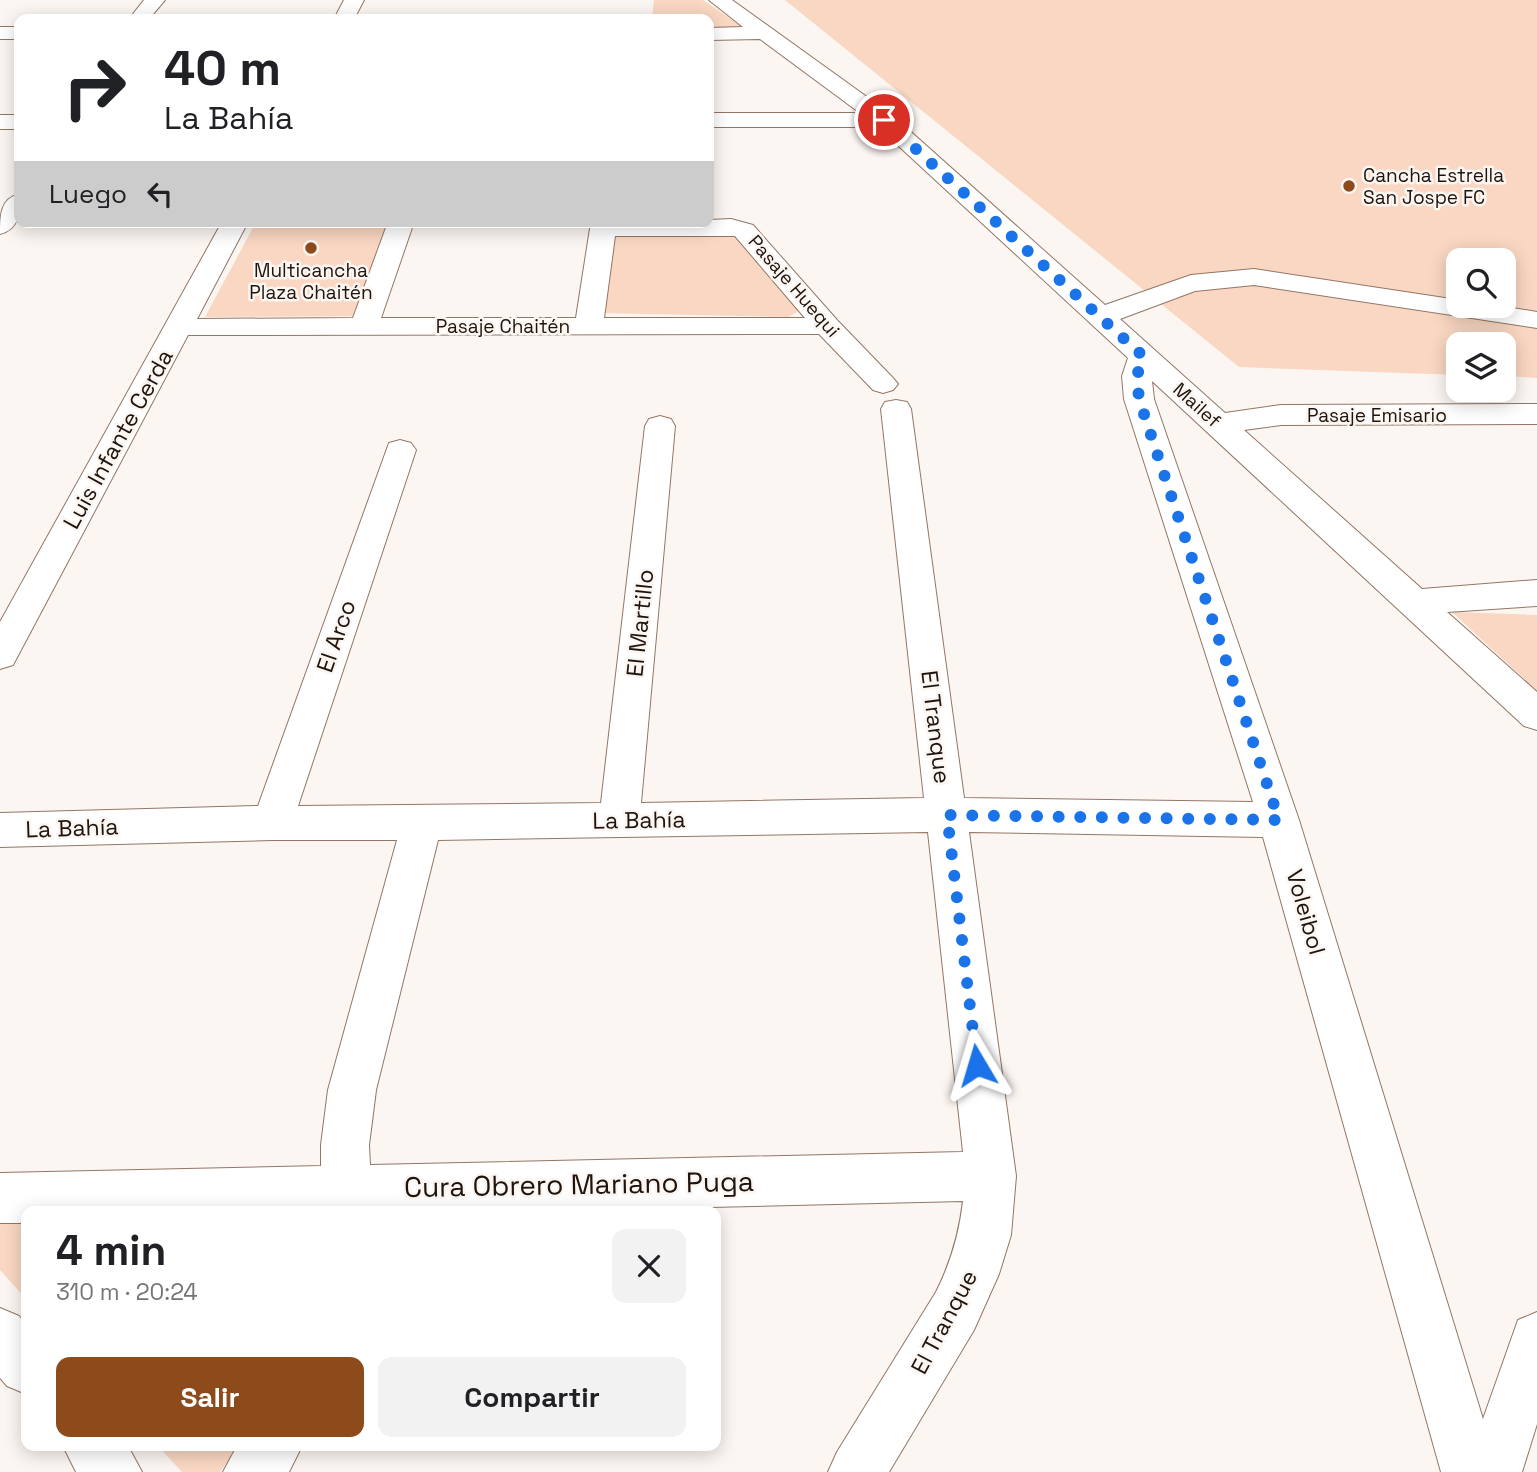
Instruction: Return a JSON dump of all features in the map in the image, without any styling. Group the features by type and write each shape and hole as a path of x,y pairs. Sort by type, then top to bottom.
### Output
{"street":[{"path":"143,14 155,0"},
{"name":"Mailef","path":"719,0 884,120 1537,715"},
{"path":"714,34 764,33"},
{"path":"714,120 884,120"},
{"path":"0,226 14,208"},
{"name":"Pasaje Huequi","path":"714,227 744,230 890,397"},
{"name":"Luis Infante Cerda","path":"0,655 232,228"},
{"path":"364,327 399,228"},
{"path":"589,326 603,228"},
{"path":"1099,317 1191,283 1254,277 1537,320"},
{"name":"Pasaje Chaitén","path":"179,327 827,326"},
{"name":"Voleibol","path":"1143,356 1137,376 1139,399 1279,820 1470,1472"},
{"name":"El Tranque","path":"857,1472 955,1311 973,1274 985,1235 991,1176 947,815 890,397"},
{"name":"Pasaje Emisario","path":"1218,424 1281,415 1537,415"},
{"name":"El Martillo","path":"619,820 660,426"},
{"name":"El Arco","path":"272,823 400,450"},
{"path":"1415,603 1537,593"},
{"name":"La Bahía","path":"0,830 272,823 947,815 1279,820"},
{"path":"346,1200 345,1145 352,1090 422,823"},
{"name":"Cura Obrero Mariano Puga","path":"0,1198 346,1200 991,1176"},
{"path":"0,1335 21,1361"},
{"path":"1493,1472 1537,1339"},
{"path":"95,1451 113,1472"},
{"path":"253,1472 270,1451"}],"shaded area":[{"path":"654,0 703,0 747,30 714,29 714,14 653,14"},
{"path":"785,0 1537,0 1537,378 1516,377 1516,332 1446,332 1446,375 1239,367"},
{"path":"253,228 390,228 360,316 205,317"},
{"path":"610,230 732,233 800,310 789,317 598,313"},
{"path":"1452,612 1537,615 1537,691"},
{"path":"0,1219 21,1219 21,1293 0,1270"},
{"path":"163,1451 235,1451 220,1472 182,1472"}],"place":[{"name":"Cancha Estrella San Jospe FC","path":"1349,186"},
{"name":"Multicancha Plaza Chaitén","path":"311,248"}],"route":[{"path":"884,120 1143,356 1137,376 1139,399 1279,820 947,815 977,1065"}]}
